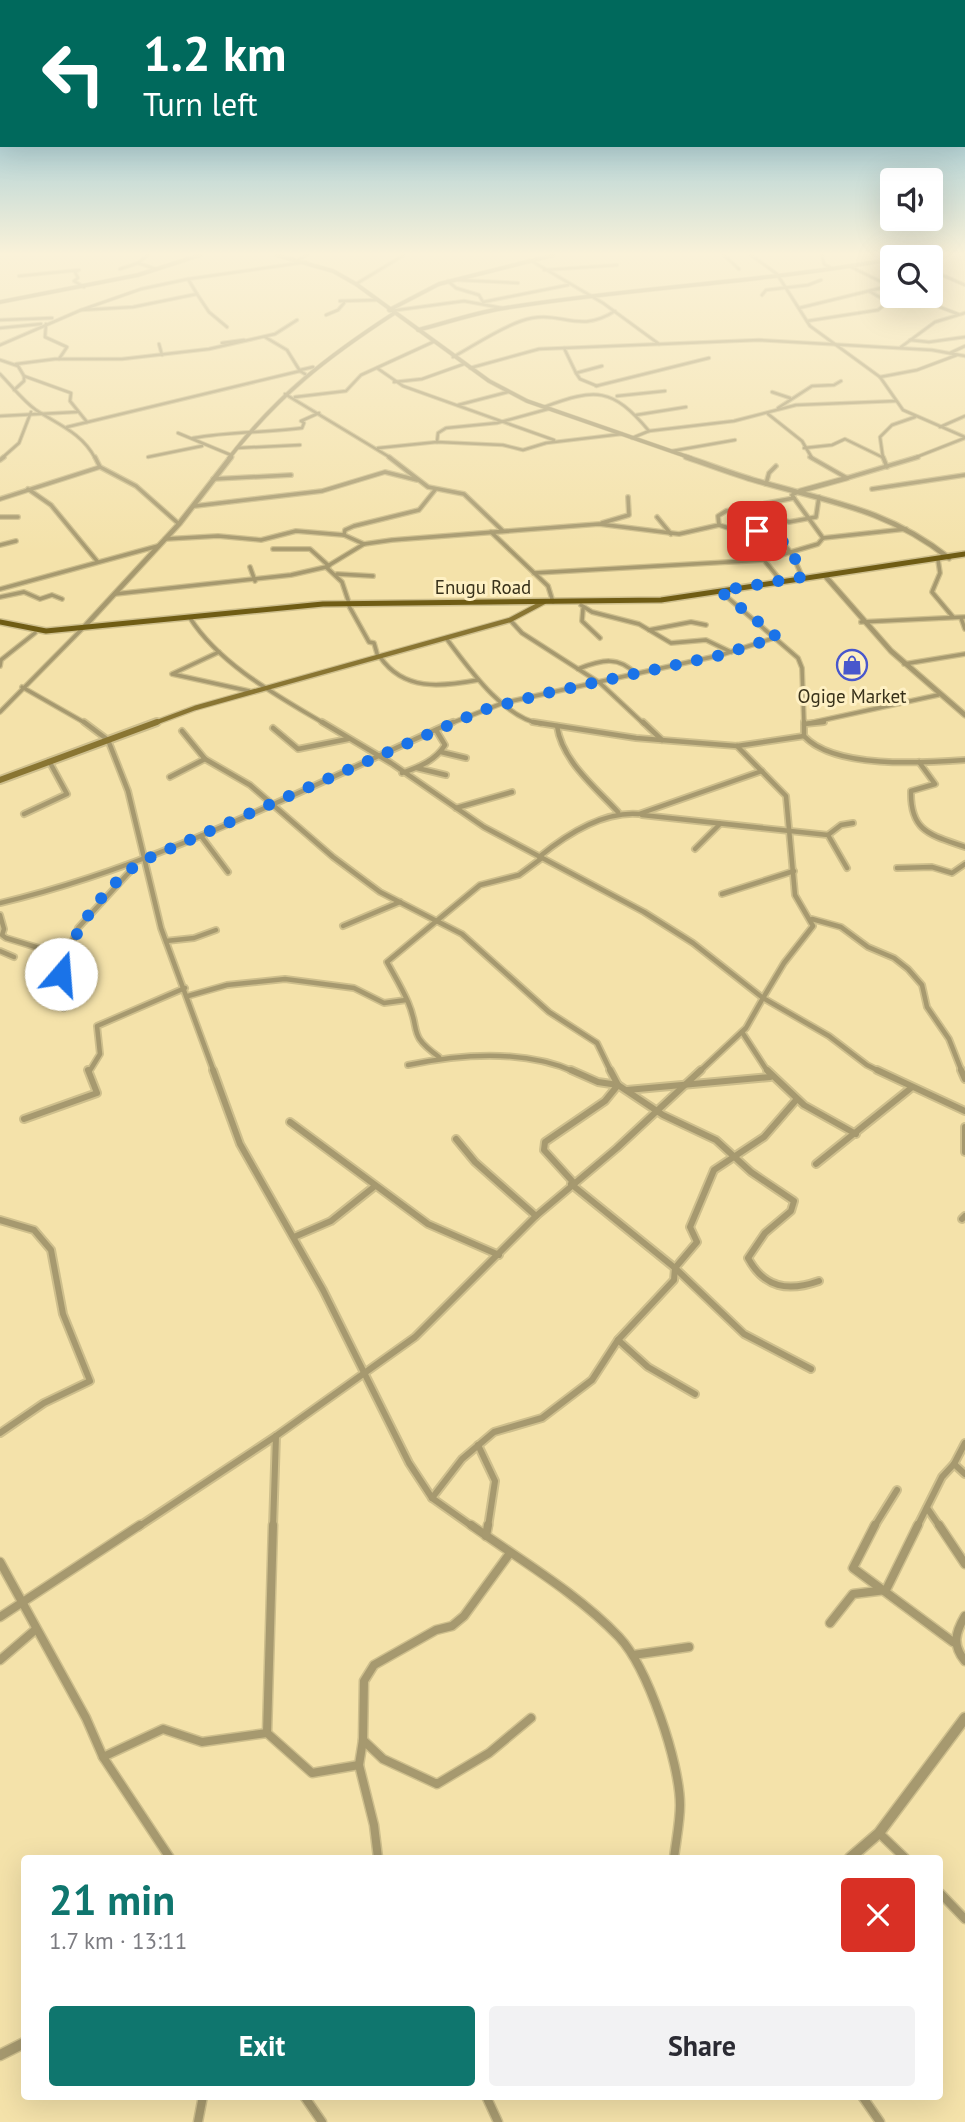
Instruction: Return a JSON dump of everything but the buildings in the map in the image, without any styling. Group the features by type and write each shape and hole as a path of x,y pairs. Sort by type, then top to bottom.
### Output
{"main road":[{"path":"0,624 42,631 82,629 262,607 349,604 544,604 582,607 662,603 965,556"},
{"name":"Enugu Road","path":"544,604 661,600 947,557"},
{"path":"0,624 35,633 349,604"},
{"path":"0,780 249,691 510,620 544,604"}],"street":[{"path":"59,359 62,354"},
{"path":"16,365 59,359 170,354"},
{"path":"292,354 297,359 300,371 305,374"},
{"path":"0,712 82,629 179,524 237,448 285,394 313,367 331,354"},
{"path":"293,398 346,391 361,375 407,354"},
{"path":"450,354 508,392 546,408 766,484 846,503 906,528 947,557"},
{"path":"453,356 457,354"},
{"path":"470,368 521,354"},
{"path":"567,354 580,379 601,391 617,396 665,391"},
{"path":"849,354 880,377 903,410 965,438"},
{"path":"954,354 965,356"},
{"path":"880,377 925,368 957,355"},
{"path":"596,386 615,378 709,358"},
{"path":"0,360 16,365 24,371 24,381 14,390"},
{"path":"394,382 422,379 464,364"},
{"path":"576,373 602,366"},
{"path":"67,427 313,367"},
{"path":"377,368 405,390 458,405 497,423 557,442"},
{"path":"0,374 41,414 77,412"},
{"path":"24,376 71,393 70,401 88,422"},
{"path":"776,410 790,398 812,386 834,385 842,381"},
{"path":"437,442 438,433 446,428 497,423 601,391"},
{"path":"458,405 508,392"},
{"path":"772,392 790,398"},
{"path":"285,394 378,448 411,475 435,490 455,490 464,494 503,531"},
{"path":"617,396 649,431"},
{"path":"632,438 649,431 768,414 796,405 896,401"},
{"path":"636,415 686,407"},
{"path":"0,460 19,443 32,412"},
{"path":"0,416 32,412 67,427 88,443 100,467 131,483 152,499 167,517 179,524"},
{"path":"193,438 219,433 249,434 303,428 301,421 319,413"},
{"path":"768,414 795,434 813,459 847,478"},
{"path":"887,467 882,457 880,437 892,425 915,416"},
{"path":"940,427 965,416"},
{"path":"178,433 232,455"},
{"path":"378,448 437,442 503,444 523,450 557,442 622,434"},
{"path":"957,435 960,440"},
{"path":"823,538 792,495 887,467 965,438"},
{"path":"804,448 832,445 845,439 882,457"},
{"path":"672,452 735,440"},
{"path":"237,448 300,444"},
{"path":"148,457 205,445"},
{"path":"0,454 7,454"},
{"path":"766,484 769,473 776,466"},
{"path":"0,499 100,467"},
{"path":"195,506 322,491 385,472 411,475 423,483"},
{"path":"213,479 292,475"},
{"path":"872,489 965,475"},
{"path":"28,489 51,505 97,561"},
{"path":"344,535 345,530 354,526 418,510 435,490"},
{"path":"115,594 255,581 327,567 364,544 599,524 628,516 628,497"},
{"path":"781,519 808,520 817,516 819,497"},
{"path":"719,525 718,516 726,511 794,498"},
{"path":"0,517 18,517"},
{"path":"657,517 671,534"},
{"path":"599,524 671,534 705,530 719,525 736,532 756,531 766,538 780,539 792,551 802,577"},
{"path":"534,573 604,566 764,559 818,544 823,538 906,528"},
{"path":"165,539 218,536 261,540 296,531 316,535 344,535 364,544"},
{"path":"491,532 548,586 553,602"},
{"path":"0,545 16,541"},
{"path":"0,589 158,546"},
{"path":"274,549 310,550 337,574 346,589 359,629 369,642 374,643 379,657 392,672 406,681 450,686 478,680"},
{"path":"764,559 781,581"},
{"path":"938,560 940,573 932,592 938,604 948,609 953,617"},
{"path":"250,567 255,581"},
{"path":"337,574 373,576"},
{"path":"826,577 861,622 938,695 965,715"},
{"path":"0,597 24,592 40,599 52,594 62,599"},
{"path":"721,593 777,637 798,658 802,668 804,736 814,747 833,753 919,762 965,760"},
{"path":"600,638 582,621 582,607 639,624 671,643 706,640 731,652"},
{"path":"861,622 953,617 963,618 965,629"},
{"path":"190,618 193,626 219,652 264,687 456,808 540,857 644,912 693,943 763,998 830,1036 854,1057 911,1088 965,1111"},
{"path":"510,620 522,633 600,683 662,740"},
{"path":"649,630 695,621 706,625"},
{"path":"0,666 0,659 35,633"},
{"path":"0,903 64,888 142,861 436,730 503,704 637,675 731,652 777,637"},
{"path":"446,638 478,680 525,720 662,740 737,746 804,736"},
{"path":"219,652 172,674 249,691"},
{"path":"904,664 965,654"},
{"path":"578,669 602,660 619,660 629,664 637,675"},
{"path":"22,687 83,721 108,740 128,791 142,861 166,941 240,1144 294,1237 366,1374 384,1418 432,1498 570,1595 619,1637 633,1655 671,1745 680,1804 674,1855"},
{"path":"804,724 825,722 938,695"},
{"path":"556,726 559,741 566,754 618,812"},
{"path":"273,728 298,749 348,739"},
{"path":"426,767 442,752 445,745 436,730"},
{"path":"182,731 184,737 205,760"},
{"path":"0,1616 276,1436 415,1337 536,1216 572,1183 617,1148 742,1031 758,1012 763,998 784,963 813,926 795,895 786,796 737,746"},
{"path":"442,752 466,758"},
{"path":"170,776 209,759 250,785 333,857 380,892 439,920 480,947 549,1012 594,1041 618,1085"},
{"path":"24,814 67,794 49,761"},
{"path":"919,762 935,784 911,791 909,807 916,824 933,836 965,847"},
{"path":"402,773 426,767 446,775"},
{"path":"639,814 762,771"},
{"path":"456,808 512,792"},
{"path":"439,1057 421,1044 414,1033 406,1000 387,962 391,956 480,885 519,875 561,839 618,812 828,835 833,838 840,863 847,869"},
{"path":"828,835 841,825 853,823"},
{"path":"695,849 720,824"},
{"path":"201,836 228,872"},
{"path":"64,1008 55,994 56,980 78,928 127,871 142,861"},
{"path":"897,868 932,867 952,873 965,864"},
{"path":"722,894 794,872"},
{"path":"343,926 400,902"},
{"path":"0,915 4,929 2,934 6,938 49,951 66,952"},
{"path":"811,919 841,927 868,947 894,958 908,969 922,985 927,1007 949,1039 965,1079"},
{"path":"166,941 194,938 216,930"},
{"path":"0,951 13,957"},
{"path":"188,996 227,985 285,979 343,985 368,993 384,1003 406,1000"},
{"path":"24,1119 97,1093 88,1070 100,1054 97,1026 185,988"},
{"path":"742,1031 770,1077 825,1119 856,1134"},
{"path":"408,1065 439,1057 541,1059 598,1082 618,1085 690,1130 716,1140 736,1155 751,1172 794,1201 791,1211 756,1244 748,1258 763,1279 780,1288 796,1289 819,1281"},
{"path":"627,1090 687,1083 715,1086 770,1077"},
{"path":"618,1085 605,1101 545,1142 544,1150 572,1183 675,1268 744,1334 811,1369"},
{"path":"816,1164 911,1088"},
{"path":"432,1498 461,1459 494,1432 542,1418 592,1380 618,1340 674,1280 675,1268 697,1242 690,1227 703,1190 714,1170 764,1137 797,1098"},
{"path":"290,1122 428,1224 499,1255"},
{"path":"965,1127 965,1152"},
{"path":"456,1139 475,1162 536,1216"},
{"path":"294,1237 331,1221 375,1185"},
{"path":"0,1220 34,1230 51,1250 63,1314 90,1381 44,1403 0,1433"},
{"path":"618,1340 648,1367 695,1394"},
{"path":"267,1733 276,1436"},
{"path":"886,1590 942,1477 954,1464 965,1443"},
{"path":"478,1446 495,1481 486,1536"},
{"path":"954,1464 965,1474"},
{"path":"897,1490 886,1503 853,1568 953,1642 955,1650 965,1661"},
{"path":"927,1508 965,1564"},
{"path":"378,1855 374,1825 359,1765 363,1740 364,1681 374,1665 436,1630 452,1626 464,1616 510,1553"},
{"path":"0,1562 23,1601 35,1630 86,1718 103,1757 168,1855"},
{"path":"830,1623 855,1592 886,1590"},
{"path":"953,1642 965,1616"},
{"path":"0,1660 35,1630"},
{"path":"633,1655 689,1647"},
{"path":"363,1740 383,1759 437,1784 489,1753 531,1718"},
{"path":"853,1855 879,1833 965,1718"},
{"path":"103,1757 163,1729 202,1742 267,1733 313,1773 359,1765"},
{"path":"879,1833 902,1855"},
{"path":"943,1896 965,1919"},
{"path":"0,2055 21,2044"},
{"path":"198,2122 202,2100"},
{"path":"307,2100 322,2122"},
{"path":"488,2100 498,2122"},
{"path":"865,2100 880,2122"}],"place":[{"name":"Ogige Market","path":"852,665"}],"route":[{"path":"61,974 66,952 78,928 127,871 142,861 483,710 547,693 622,679 721,655 777,637 740,610 720,591 802,577 802,571 792,551 780,539 766,538 757,531"}]}
